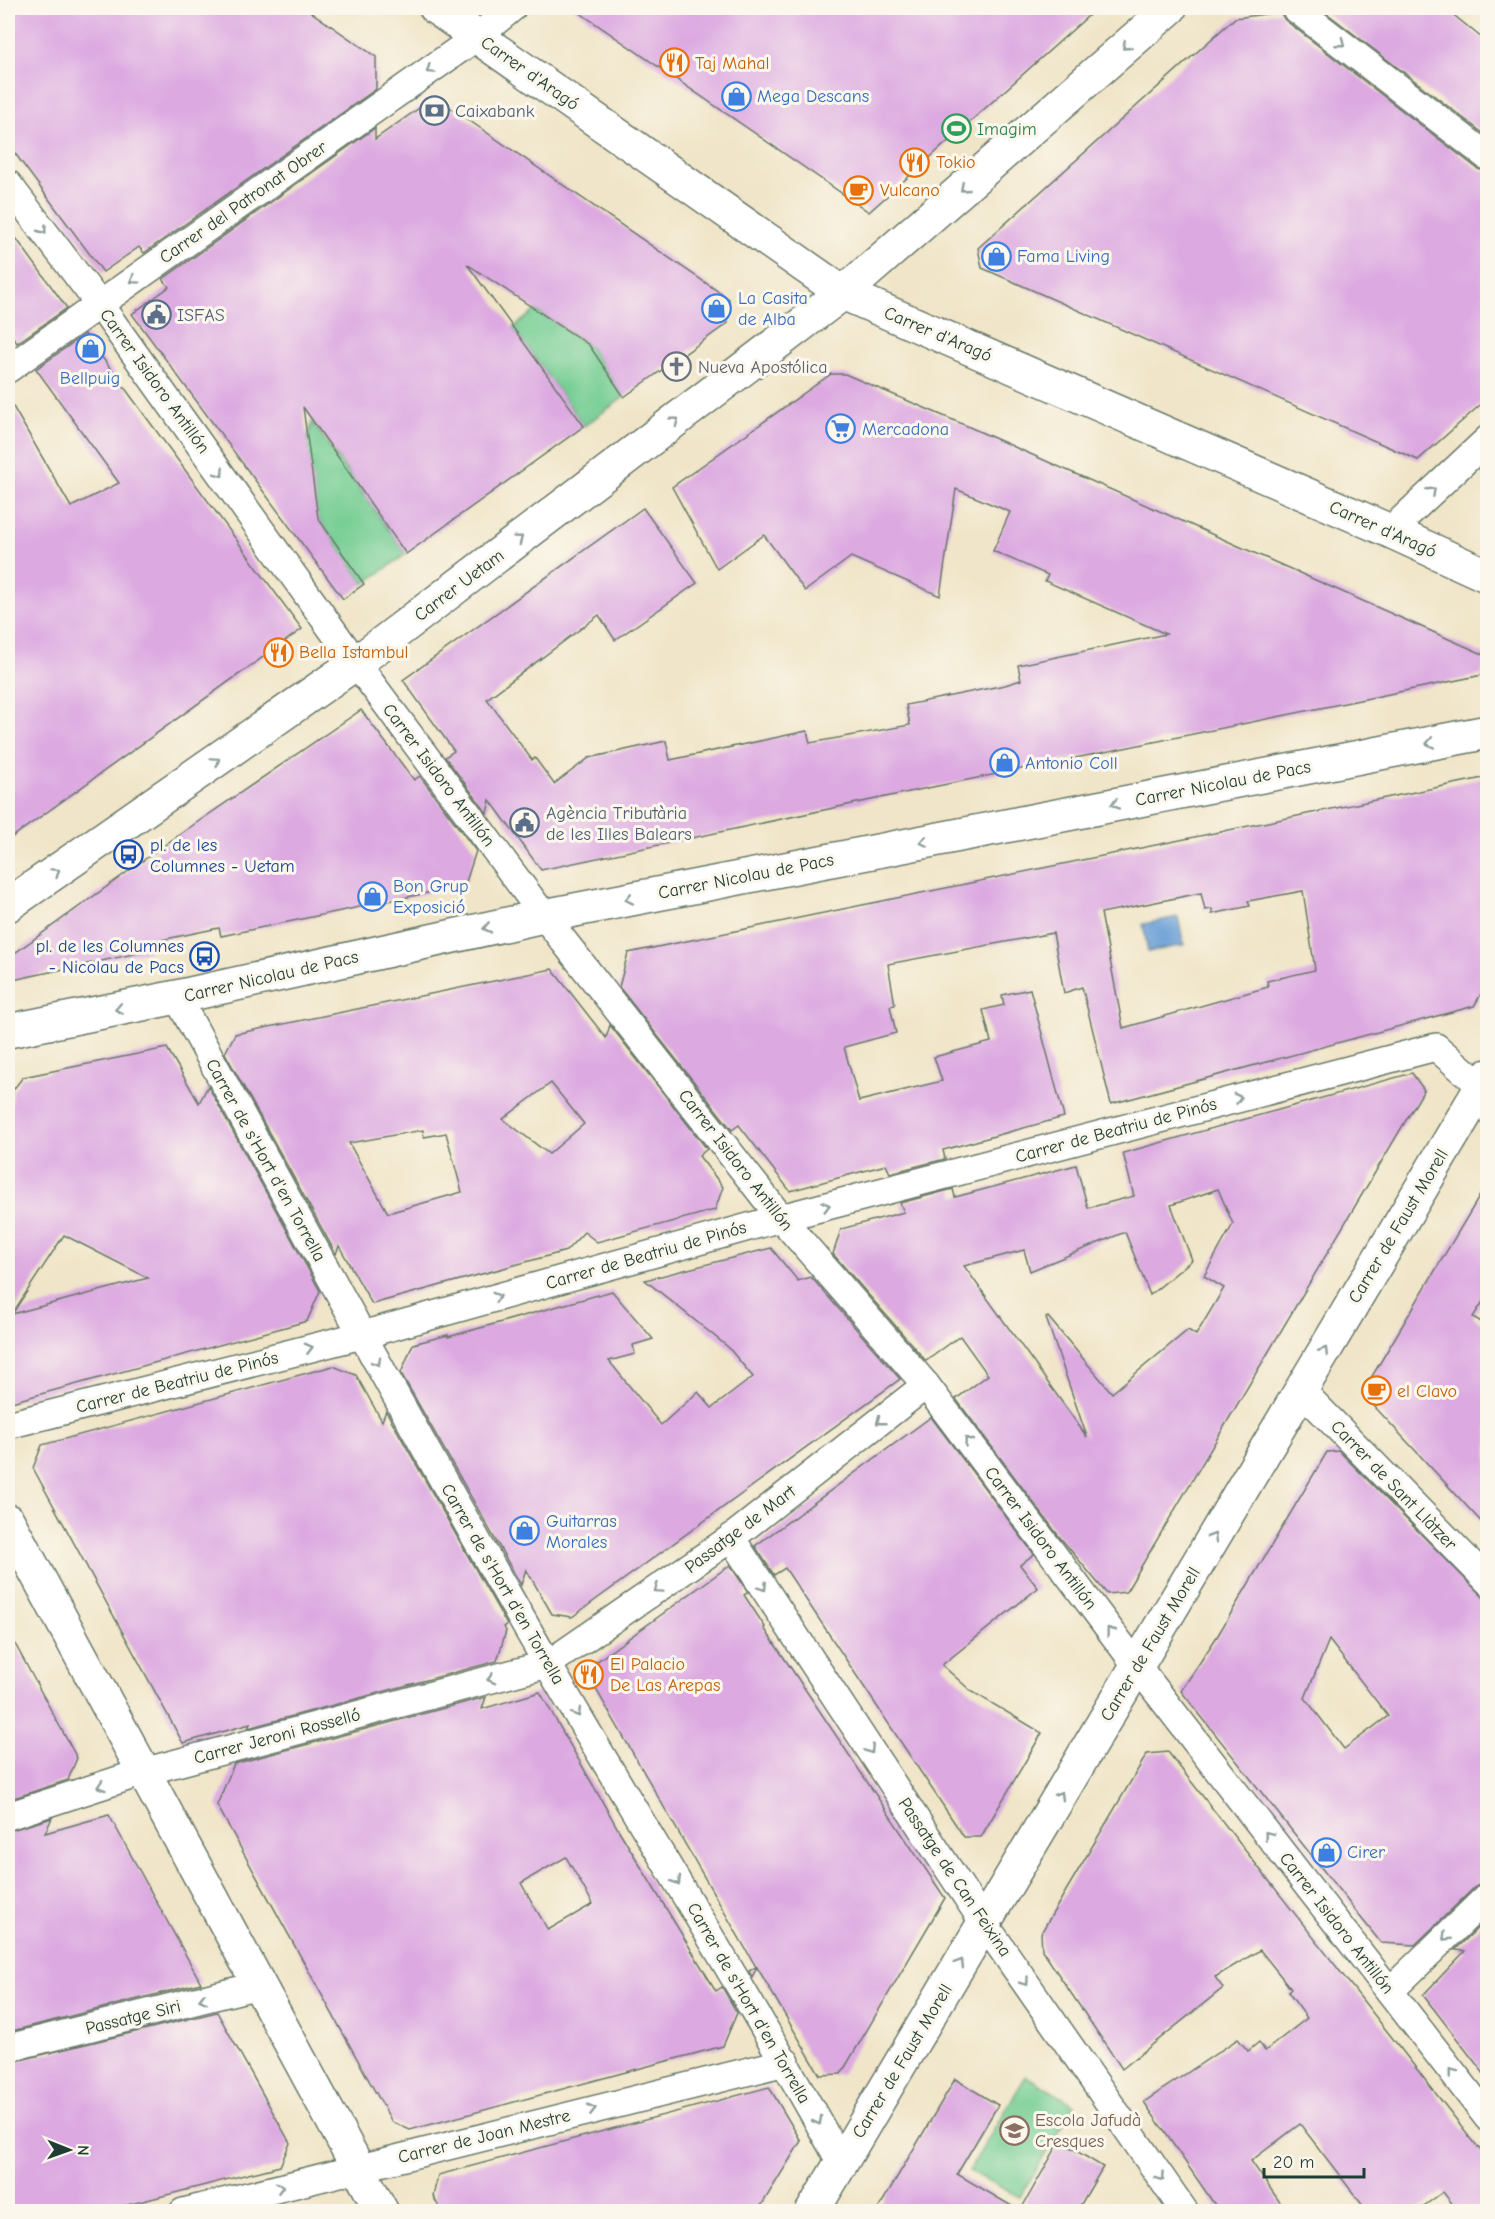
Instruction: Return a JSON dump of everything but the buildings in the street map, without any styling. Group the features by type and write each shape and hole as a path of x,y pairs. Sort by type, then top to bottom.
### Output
{"street":[{"name":"Carrer d'Aragó","path":"436,8 843,293 1488,576"},
{"name":"Carrer del Patronat Obrer","path":"8,369 478,36 512,8"},
{"name":"Carrer Uetam","path":"8,905 356,663 843,293 1170,8"},
{"path":"1295,8 1488,157"},
{"name":"Carrer Isidoro Antillón","path":"8,184 99,304 356,663 544,916 781,1218 926,1385 1137,1666 1488,2118"},
{"path":"1389,531 1488,439"},
{"name":"Carrer Nicolau de Pacs","path":"8,1031 177,997 544,916 1488,732"},
{"name":"Carrer de s'Hort d'en Torrella","path":"177,997 362,1335 548,1664 786,2062 841,2163"},
{"name":"Carrer de Beatriu de Pinós","path":"8,1425 362,1335 781,1218 1436,1047 1486,1084"},
{"name":"Carrer de Faust Morell","path":"813,2211 1301,1390 1486,1084"},
{"name":"Passatge de Mart","path":"548,1664 731,1538 926,1385"},
{"name":"Carrer de Sant Llàtzer","path":"1301,1390 1488,1581"},
{"path":"8,1521 382,2211"},
{"name":"Passatge de Can Feixina","path":"731,1538 984,1923 1185,2211"},
{"name":"Carrer Jeroni Rosselló","path":"8,1816 143,1772 548,1664"},
{"path":"1390,1991 1488,1896"},
{"name":"Passatge Siri","path":"8,2048 259,1985"},
{"name":"Carrer de Joan Mestre","path":"183,2211 786,2062"}],"green space":[{"path":"536,310 589,345 624,397 584,426 513,328"},
{"path":"312,422 406,554 364,584 318,518 307,443"},
{"path":"1026,2076 1075,2105 1020,2197 969,2171"}],"water":[{"path":"1178,917 1184,945 1148,952 1143,924"}],"place":[{"name":"Taj Mahal","path":"674,63"},
{"name":"Mega Descans","path":"736,96"},
{"name":"Caixabank","path":"434,111"},
{"name":"Imagim","path":"956,129"},
{"name":"Tokio","path":"915,162"},
{"name":"Vulcano","path":"859,190"},
{"name":"Fama Living","path":"996,256"},
{"name":"La Casita de Alba","path":"717,308"},
{"name":"ISFAS","path":"156,315"},
{"name":"Bellpuig","path":"90,349"},
{"name":"Nueva Apostólica","path":"677,367"},
{"name":"Mercadona","path":"841,429"},
{"name":"Bella Istambul","path":"278,652"},
{"name":"Antonio Coll","path":"1004,763"},
{"name":"Agència Tributària de les Illes Balears","path":"525,823"},
{"name":"pl. de les Columnes - Uetam","path":"129,855"},
{"name":"Bon Grup Exposició","path":"372,896"},
{"name":"pl. de les Columnes - Nicolau de Pacs","path":"205,956"},
{"name":"el Clavo","path":"1376,1391"},
{"name":"Guitarras Morales","path":"525,1531"},
{"name":"El Palacio De Las Arepas","path":"589,1674"},
{"name":"Cirer","path":"1326,1852"},
{"name":"Escola Jafudà Cresques","path":"1014,2130"}]}
